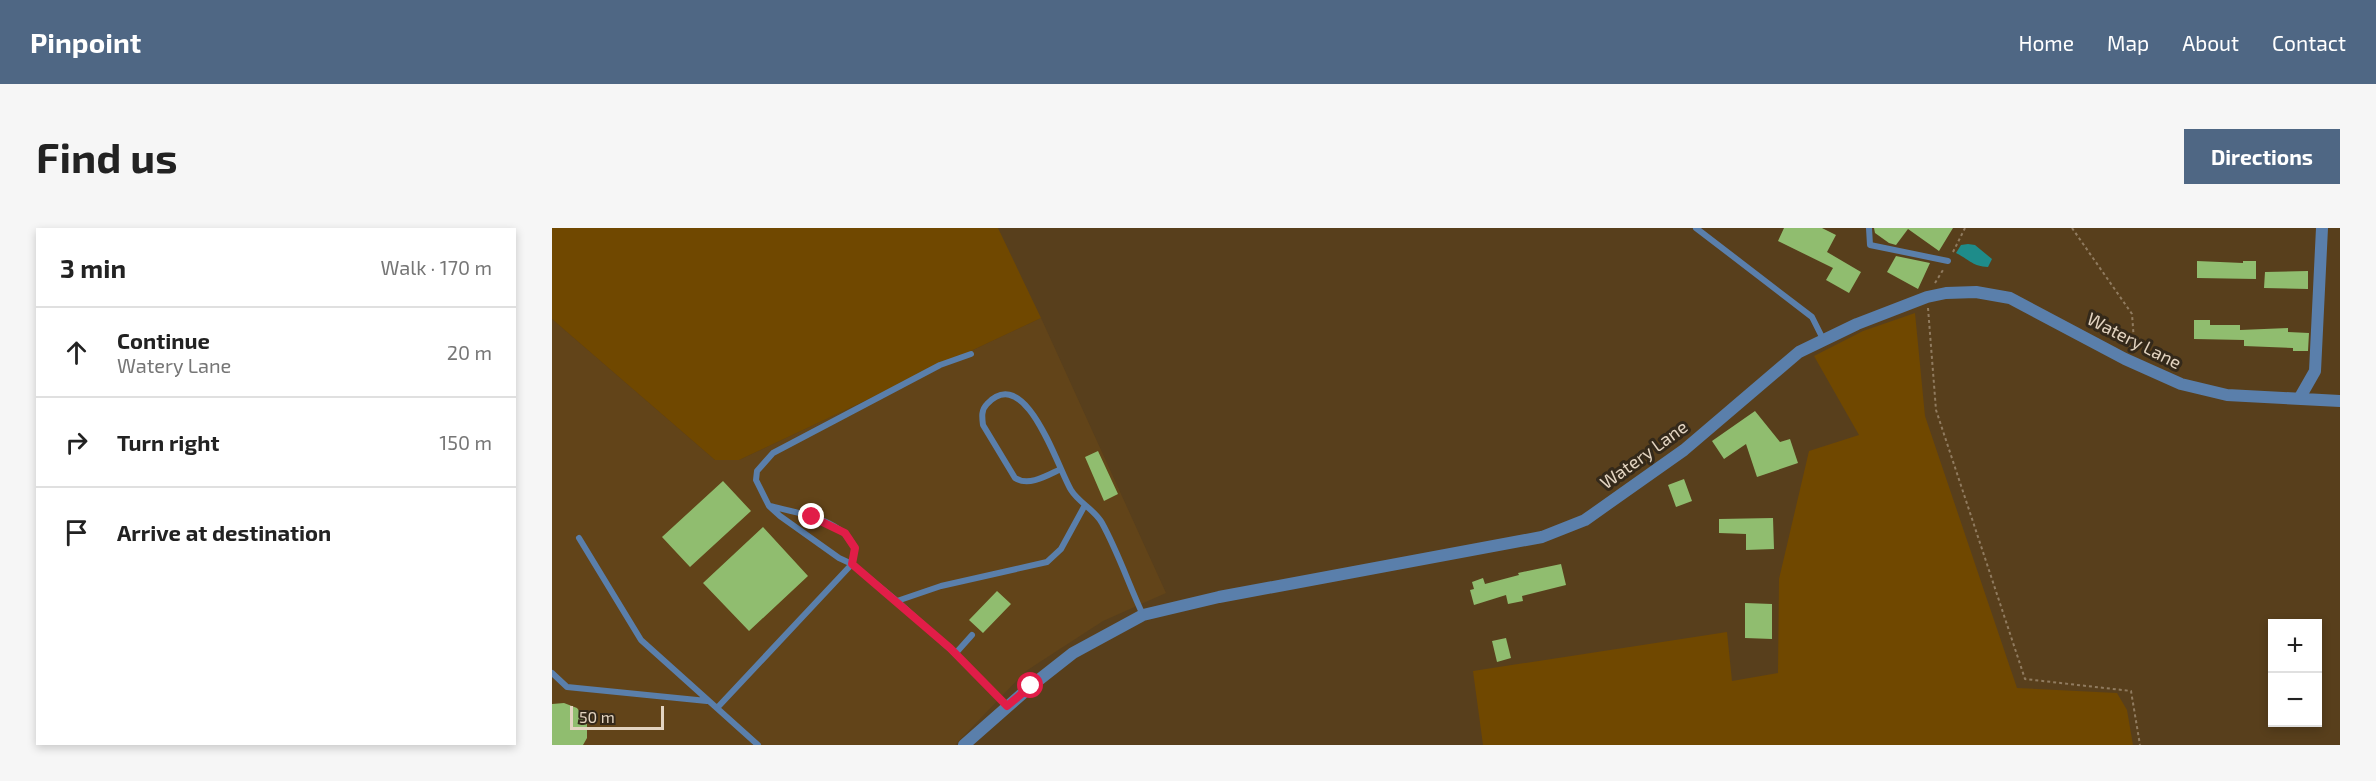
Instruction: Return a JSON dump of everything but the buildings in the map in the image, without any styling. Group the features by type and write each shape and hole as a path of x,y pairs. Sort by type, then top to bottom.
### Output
{"street":[{"path":"2299,399 2315,371 2322,228"},
{"name":"Watery Lane","path":"964,745 1007,706 1073,653 1143,615 1219,597 1542,537 1566,529 1585,520 1684,450 1799,352 1823,339 1928,297 1976,292 2010,298 2125,359 2181,384 2227,395 2340,401"}],"lane":[{"path":"1696,228 1812,317 1823,339"},
{"path":"1869,228 1870,245 1948,261"},
{"path":"971,354 940,365 773,453 758,471 756,480 769,506 780,516 839,558 852,564 897,601 1007,706"},
{"path":"1061,469 1028,482 1015,478 983,425 981,416 985,406 999,396 1009,394 1024,402 1044,434 1061,469 1069,488 1101,521 1143,615"},
{"path":"897,601 941,586 1047,562 1061,549 1085,505"},
{"path":"717,708 852,564 855,548 845,533 812,517 769,506"},
{"path":"579,538 641,640 758,745"},
{"path":"955,654 972,635"},
{"path":"552,673 567,687 708,701"}],"path":[{"path":"2072,228 2132,314 2134,341 2125,359"},
{"path":"1928,297 1936,410 2025,679 2131,691 2140,745"}],"shaded area":[{"path":"552,228 998,228 1041,318 739,460 715,460 552,319"},
{"path":"1915,313 1925,416 2017,688 2117,693 2127,710 2133,745 1483,745 1473,671 1727,632 1732,681 1778,673 1779,579 1809,451 1859,435 1814,356 1863,331"},
{"path":"1041,318 1166,593 1103,621 1026,671 955,745 552,745 552,319 715,460 739,460"}],"water":[{"path":"1961,245 1975,245 1992,259 1988,267 1975,264 1956,253"}],"route":[{"path":"812,517 845,533 855,548 852,564 950,648 1007,706 1031,686"}]}
